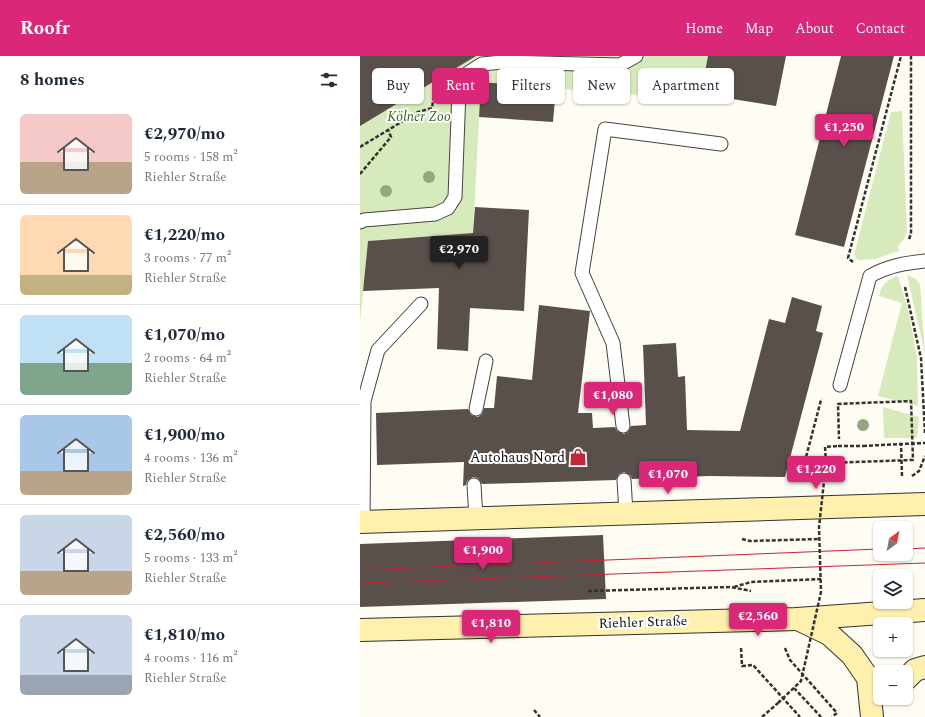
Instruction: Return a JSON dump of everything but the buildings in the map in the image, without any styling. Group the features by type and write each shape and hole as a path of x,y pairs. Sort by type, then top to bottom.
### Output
{"main road":[{"path":"361,522 925,504"},
{"name":"Riehler Straße","path":"360,630 774,620 925,610"},
{"path":"797,619 829,634 852,655 868,678 873,717"},
{"path":"913,672 925,667"},
{"path":"873,717 882,705"}],"lane":[{"path":"360,222 364,220 435,214 448,208 455,197 460,90 468,73 482,64 502,62 620,65 636,56"},
{"path":"623,426 613,343 582,273 605,129 721,144"},
{"path":"840,385 870,276 885,268 925,261"},
{"path":"361,522 364,401 376,357 378,350 421,304"},
{"path":"476,409 486,361"},
{"path":"624,480 626,513"},
{"path":"474,485 476,519"}],"path":[{"path":"870,276 848,258 901,56"},
{"path":"911,56 911,234 902,264 903,276 921,358 925,434"},
{"path":"360,147 418,112 432,108 433,104"},
{"path":"360,174 391,137 388,130"},
{"path":"800,480 821,400 839,390 840,385"},
{"path":"826,464 913,460 911,401 838,404 839,439"},
{"path":"762,717 801,681 821,592 820,539 826,464 825,447 925,443"},
{"path":"901,444 903,481"},
{"path":"907,479 919,471 925,456"},
{"path":"750,541 820,539"},
{"path":"731,587 751,582 821,579"},
{"path":"588,591 731,587 752,591"},
{"path":"774,620 790,660 837,713 832,717"},
{"path":"753,665 800,717"},
{"path":"794,688 821,717"},
{"path":"534,710 540,717"}],"green space":[{"name":"Kölner Zoo","path":"360,56 786,56 776,106 734,99 734,68 638,68 638,95 630,94 630,68 573,68 573,90 565,89 565,68 497,68 497,83 489,83 489,68 432,68 432,104 480,104 473,233 368,241 360,323"},
{"path":"902,111 907,230 904,239 898,246 899,251 875,259 858,260 854,255 891,112"},
{"path":"907,275 916,279 920,285 925,354"},
{"path":"898,276 909,313 917,359 918,406 878,396 902,303 879,296 885,283"},
{"path":"883,407 919,417 917,438 884,438"}],"tram line":[{"path":"913,549 925,548"},
{"path":"360,570 873,549"},
{"path":"360,583 925,563"}],"place":[{"name":"Autohaus Nord","path":"578,457"}]}
